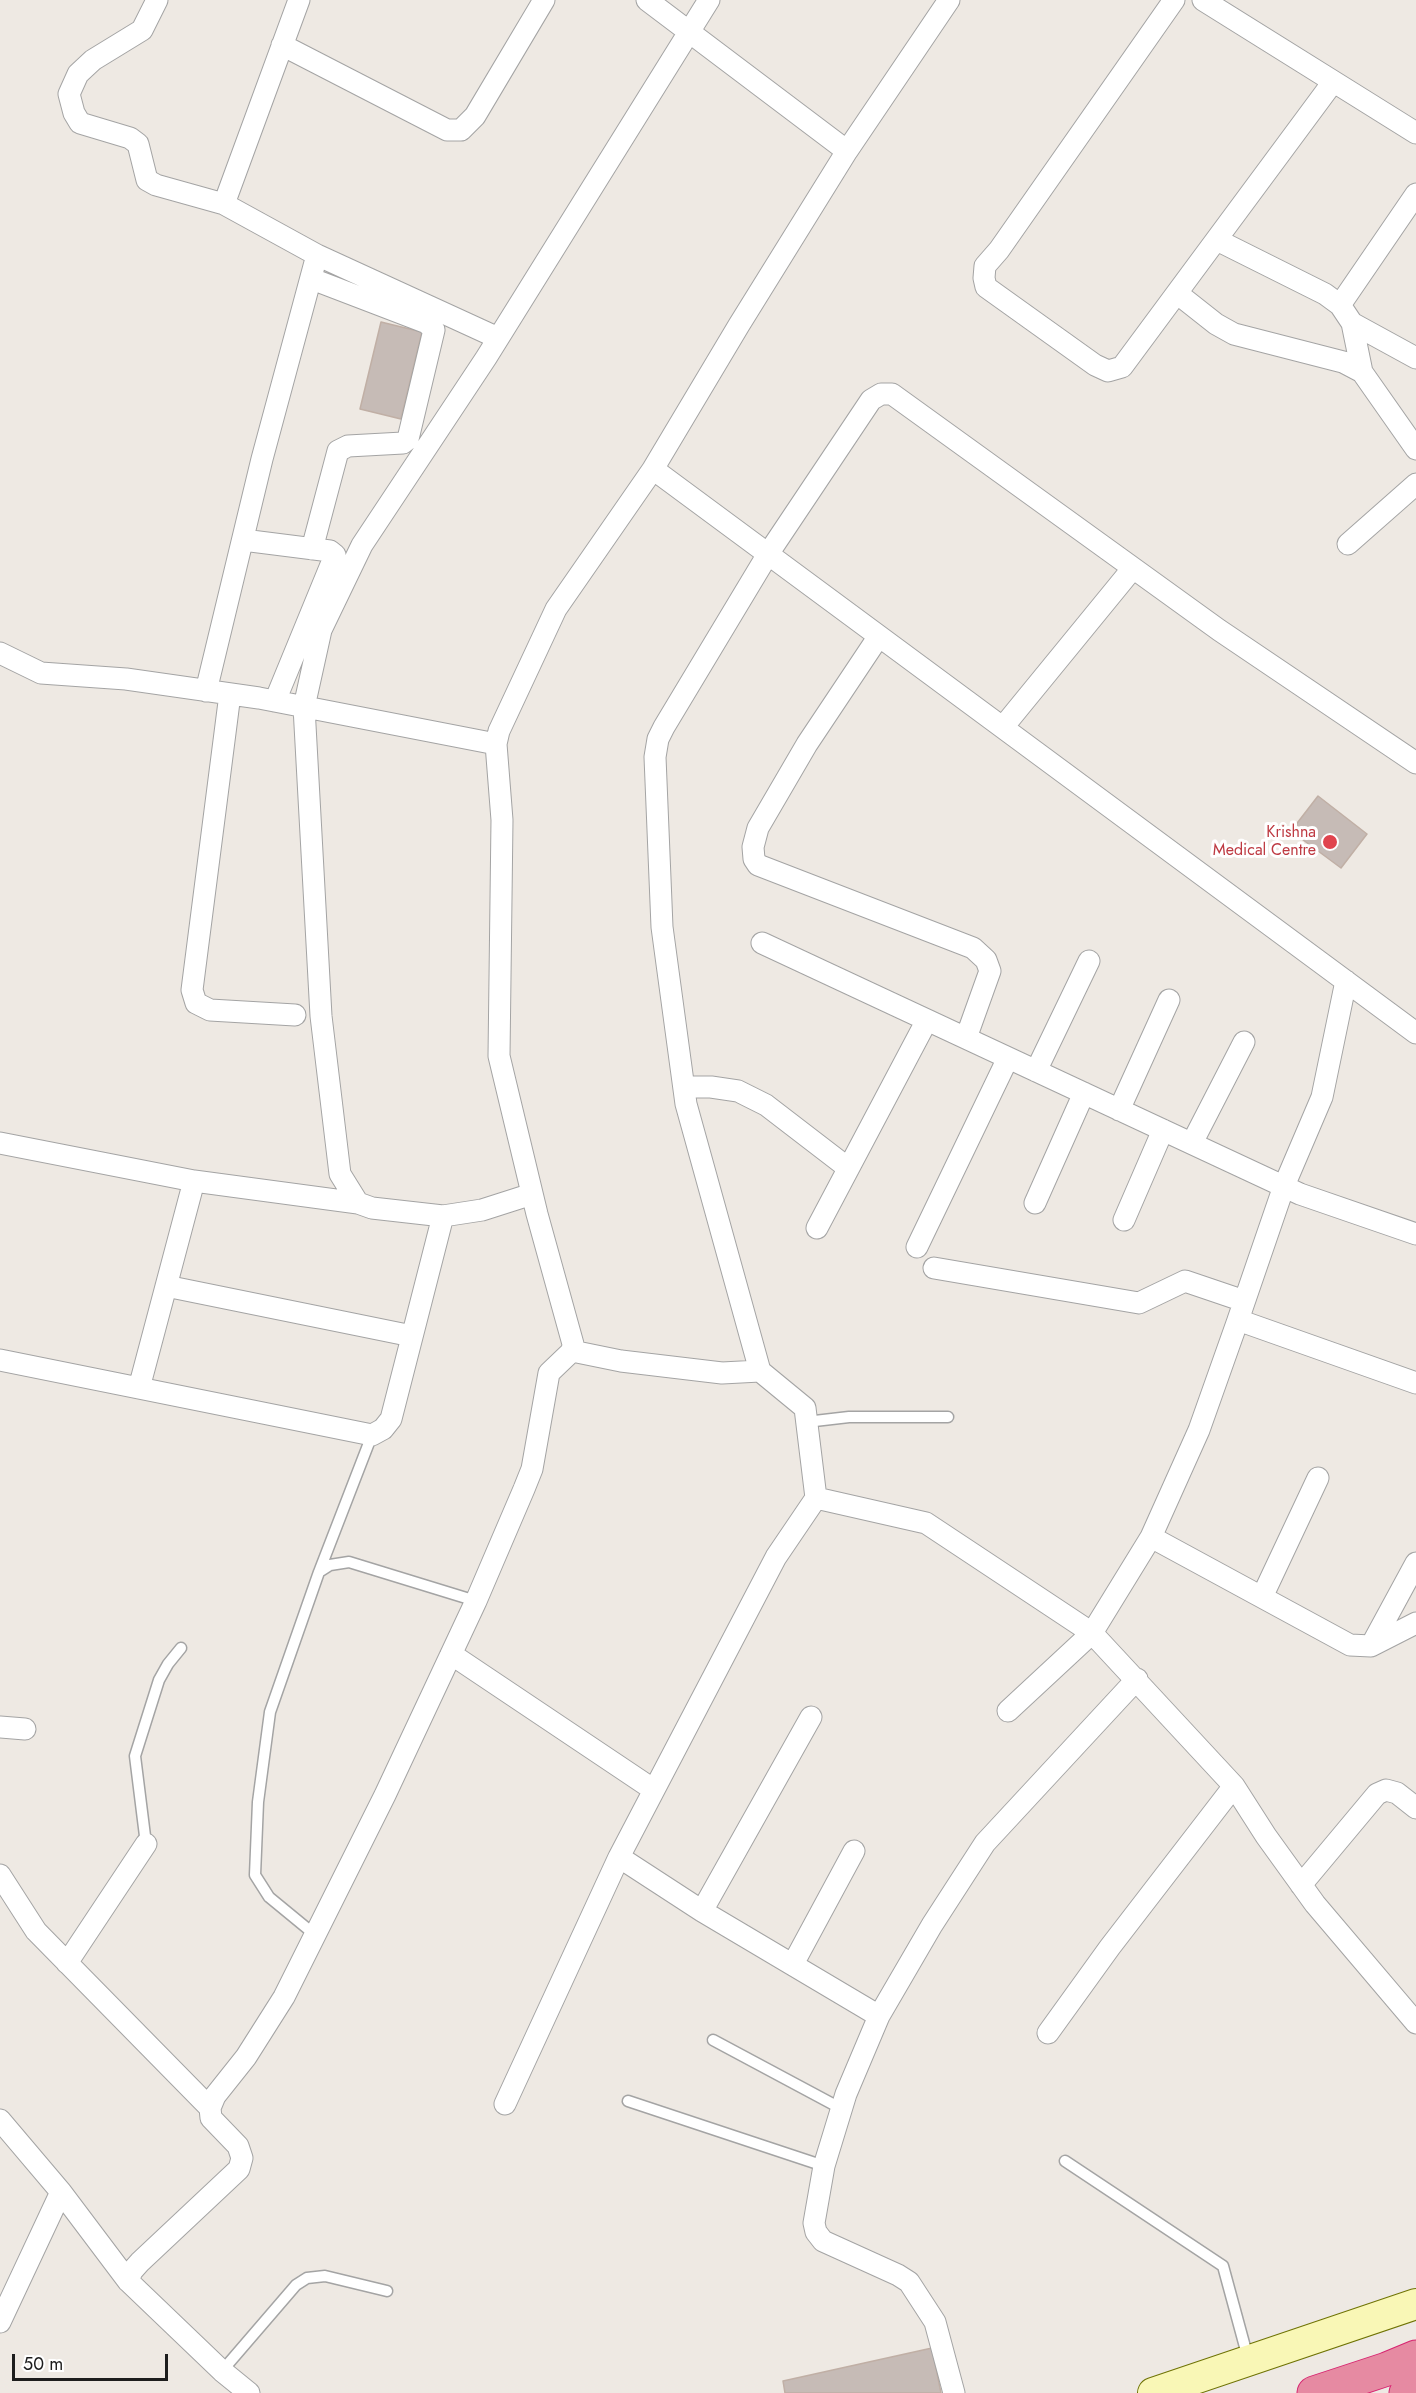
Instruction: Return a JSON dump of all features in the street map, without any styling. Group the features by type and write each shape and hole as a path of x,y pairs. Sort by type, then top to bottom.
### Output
{"highway":[{"path":"1314,2393 1416,2357"},
{"path":"1406,2393 1416,2390"}],"street":[{"path":"157,0 142,30 93,60 78,75 69,94 74,113 80,123 130,138 138,144 147,180 156,185 224,204 317,255 498,338"},
{"path":"224,204 299,0"},
{"path":"282,45 447,130 461,130 475,116 544,0"},
{"path":"647,0 847,151"},
{"path":"358,1203 340,1174 321,1016 304,707 321,630 362,545 498,338 709,0"},
{"path":"128,2281 132,2271 140,2262 238,2169 242,2158 238,2146 211,2118 210,2108 214,2096 246,2057 284,1997 385,1795 476,1601 531,1469 549,1373 572,1351 573,1344 532,1194 499,1056 502,820 496,744 499,731 556,609 654,469 739,325 847,151 950,0"},
{"path":"1174,0 986,266 984,278 986,287 1108,372 1122,367 1333,82"},
{"path":"1203,0 1416,133"},
{"path":"1340,305 1416,194"},
{"path":"1217,240 1325,294 1340,305 1352,323 1362,372 1416,449"},
{"path":"206,691 262,459 317,255"},
{"path":"312,279 427,323 434,330 408,439 403,443 348,446 338,452 312,549"},
{"path":"1178,294 1216,324 1234,334 1343,362 1362,372"},
{"path":"1352,323 1416,358"},
{"path":"505,2104 619,1857 776,1557 816,1498 805,1408 760,1371 686,1104 662,927 655,757 658,739 664,727 768,554 871,400 881,394 892,394 1219,630 1416,763"},
{"path":"654,469 1416,1033"},
{"path":"1348,544 1416,484"},
{"path":"243,540 330,551 335,559 275,702"},
{"path":"1003,727 1132,568"},
{"path":"879,636 807,744 758,828 753,847 754,859 758,865 973,948 986,960 990,971 966,1038"},
{"path":"0,653 41,673 126,679 230,694 496,744"},
{"path":"230,694 192,990 196,1003 210,1010 295,1015"},
{"path":"762,943 1284,1186 1416,1234"},
{"path":"1036,1071 1089,961"},
{"path":"1008,1711 1092,1633 1151,1537 1199,1430 1284,1186 1322,1097 1346,981"},
{"path":"1119,1110 1169,999"},
{"path":"817,1228 927,1020"},
{"path":"1192,1143 1244,1042"},
{"path":"917,1247 1008,1058"},
{"path":"684,1087 738,1091 766,1106 848,1168"},
{"path":"1035,1203 1084,1093"},
{"path":"1124,1220 1163,1130"},
{"path":"0,1143 194,1180 358,1203 372,1208 443,1216 482,1210 532,1194"},
{"path":"139,1388 194,1180"},
{"path":"0,1360 372,1435 383,1429 391,1419 443,1216"},
{"path":"934,1268 1132,1302 1145,1301 1185,1281 1241,1310 1416,1383"},
{"path":"166,1286 412,1336"},
{"path":"572,1351 621,1361 722,1374 760,1371"},
{"path":"1262,1597 1318,1478"},
{"path":"816,1498 926,1523 1092,1633 1234,1786 1314,1904 1416,2023"},
{"path":"1151,1537 1350,1645 1371,1646 1416,1623"},
{"path":"1371,1646 1416,1563"},
{"path":"451,1654 654,1790"},
{"path":"954,2393 935,2322 909,2282 823,2241 816,2232 814,2223 824,2166 842,2109 879,2016 932,1924 985,1843 1137,1679"},
{"path":"702,1911 811,1717"},
{"path":"0,1727 25,1729"},
{"path":"1048,2033 1110,1947 1234,1786"},
{"path":"1301,1886 1377,1794 1386,1790 1397,1793 1416,1808"},
{"path":"67,1963 146,1844"},
{"path":"793,1965 854,1851"},
{"path":"619,1857 702,1911 879,2016"},
{"path":"0,1875 36,1931 210,2108"},
{"path":"0,2120 61,2192 128,2281 222,2371 249,2393"},
{"path":"0,2322 61,2192"},
{"path":"1153,2393 1416,2304"}],"lane":[{"path":"806,1422 849,1417 948,1417"},
{"path":"314,1934 269,1897 255,1875 258,1802 270,1712 319,1572 372,1435"},
{"path":"319,1572 330,1565 349,1562 476,1601"},
{"path":"146,1844 135,1756 159,1680 181,1647"},
{"path":"713,2040 842,2109"},
{"path":"628,2101 824,2166"},
{"path":"1065,2161 1223,2266 1249,2361"},
{"path":"222,2371 296,2286 308,2278 325,2276 387,2290"}],"building":[{"path":"381,322 422,332 401,419 360,409"},
{"path":"1318,796 1367,834 1341,868 1291,831"},
{"path":"932,2348 941,2393 785,2393 783,2381"}],"place":[{"name":"Krishna Medical Centre","path":"1330,842"}]}
